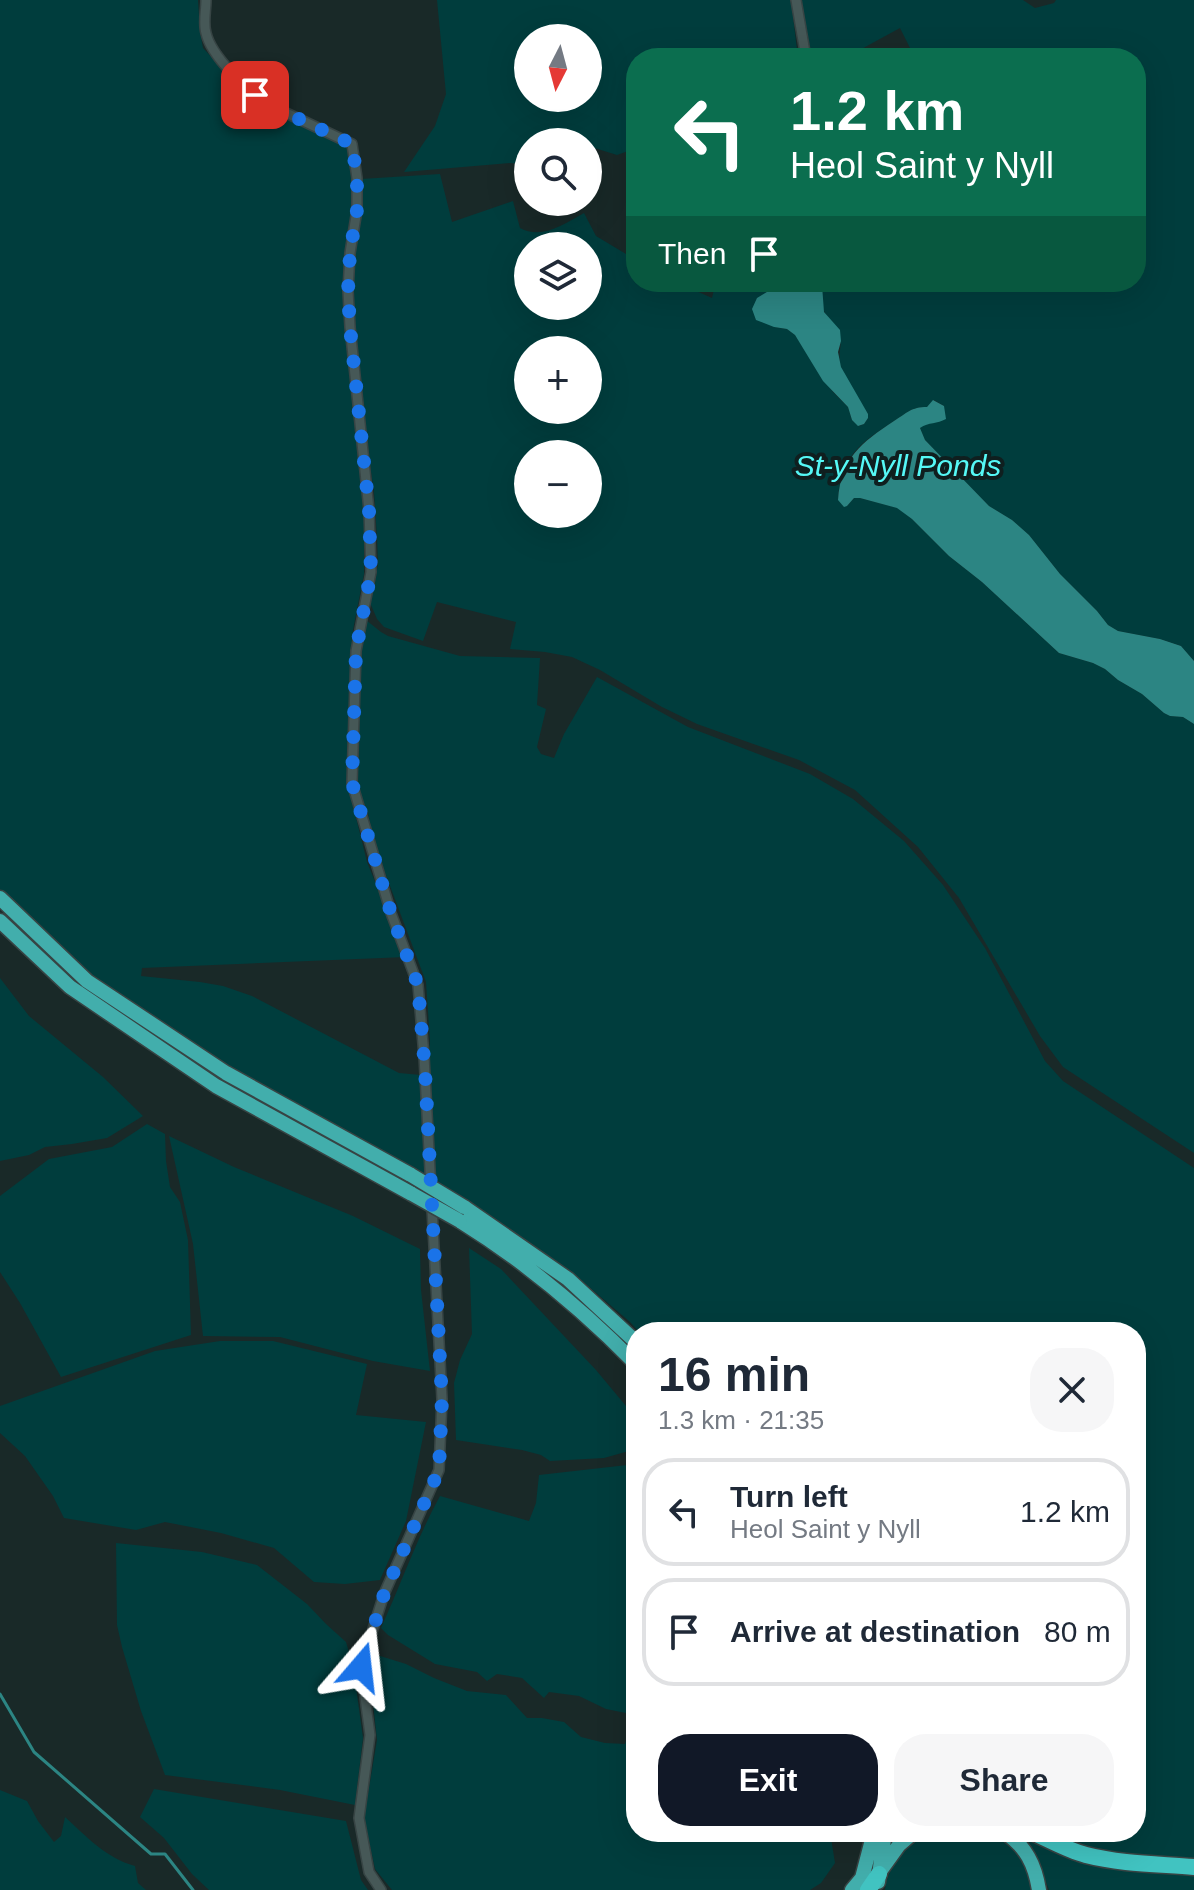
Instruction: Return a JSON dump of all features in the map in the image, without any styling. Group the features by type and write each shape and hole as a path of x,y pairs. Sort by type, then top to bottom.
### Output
{"highway":[{"path":"0,898 87,981 226,1073 411,1175 595,1322 626,1354"},
{"path":"0,921 70,987 216,1086 412,1194 462,1214 568,1279 626,1333"},
{"path":"852,1890 862,1878 871,1842"},
{"path":"878,1882 884,1842"},
{"path":"868,1890 878,1882 902,1842"},
{"path":"1018,1842 1027,1853 1038,1884"},
{"path":"1051,1842 1060,1845"},
{"path":"1054,1842 1088,1856 1194,1867"}],"street":[{"path":"206,0 206,33 215,52 265,103 352,144 357,178 357,210 348,291 369,510 371,572 356,651 352,783 391,913 418,985 442,1399 439,1470 384,1594 361,1667 370,1735 359,1818 369,1872 381,1890"},
{"path":"796,0 804,48"}],"shaded area":[{"path":"0,0 198,0 203,48 251,99 350,147 353,209 344,298 364,508 364,574 353,630 347,781 367,862 406,957 142,968 141,976 223,986 252,996 399,1073 421,1075 427,1176 286,1103 131,1013 0,898"},
{"path":"437,0 791,0 797,48 626,48 626,152 617,155 602,150 602,128 514,128 514,163 404,172 435,126 446,94"},
{"path":"795,0 1023,0 1035,8 1056,0 1194,0 1194,661 1181,646 1118,631 1108,625 1060,574 1029,535 989,506 925,440 920,428 944,406 934,400 927,407 906,413 854,452 843,472 838,499 847,506 854,498 860,498 898,508 1059,653 1105,669 1164,713 1183,717 1194,724 1194,1153 1063,1067 1040,1036 959,898 918,847 855,790 799,760 697,724 572,657 510,649 516,622 437,602 423,641 384,627 371,605 378,563 377,537 374,492 360,397 350,263 361,179 440,174 452,222 513,201 514,216 517,216 520,228 536,232 514,232 514,320 602,320 602,240 626,254 626,292 698,292 712,298 714,292 766,292 774,327 787,329 795,335 859,426 864,424 868,414 840,364 839,335 822,306 822,292 1146,292 1146,48 910,48 900,28 863,48 802,48"},
{"path":"579,216 586,216 594,232 536,232 553,229"},
{"path":"366,620 388,636 460,656 540,658 537,705 546,709 537,747 541,754 554,758 564,734 597,677 688,727 810,774 853,799 904,841 943,885 985,948 1045,1061 1063,1081 1194,1168 1194,1860 1122,1854 1073,1842 1146,1842 1146,1322 630,1322 568,1269 433,1179 426,982 375,846 368,813 356,783 360,652"},
{"path":"0,978 29,1016 103,1077 143,1116 107,1138 45,1147 29,1155 0,1161"},
{"path":"147,1124 165,1134 170,1187 180,1202 188,1240 191,1335 61,1377 0,1272 0,1196 49,1159 112,1147"},
{"path":"169,1136 234,1167 353,1216 420,1249 430,1371 373,1361 280,1337 203,1336 193,1244"},
{"path":"469,1248 501,1269 626,1406 626,1452 604,1458 550,1461 522,1450 456,1440 454,1383 472,1334"},
{"path":"220,1341 273,1341 367,1364 356,1415 426,1422 406,1521 380,1580 345,1584 314,1582 274,1548 165,1522 136,1530 64,1518 53,1496 25,1456 0,1433 0,1406 155,1351"},
{"path":"626,1465 626,1713 606,1709 579,1696 549,1692 544,1698 522,1678 497,1674 487,1681 477,1672 435,1664 381,1628 440,1496 529,1521 536,1503 539,1475"},
{"path":"116,1543 202,1552 257,1565 307,1604 346,1642 353,1665 363,1738 355,1805 280,1790 165,1775 141,1711 117,1625"},
{"path":"377,1655 406,1664 467,1691 506,1695 527,1718 564,1722 581,1737 605,1743 625,1744 626,1741 626,1842 832,1842 835,1863 821,1883 810,1890 392,1890 375,1869 364,1818 377,1740 369,1665"},
{"path":"154,1789 346,1821 361,1880 368,1890 209,1890 164,1838 140,1817"},
{"path":"0,1790 27,1801 54,1842 61,1836 65,1817 106,1852 135,1866 138,1883 146,1890 0,1890"},
{"path":"915,1842 1007,1842 1019,1855 1032,1890 885,1890 890,1872 900,1856"},
{"path":"1027,1842 1037,1842 1073,1857 1194,1870 1194,1890 1049,1890 1038,1860"}],"water":[{"name":"St-y-Nyll Ponds","path":"767,292 823,292 824,312 840,330 838,352 841,367 868,414 864,424 858,426 852,420 848,407 823,381 795,335 787,329 756,320 752,309 757,298"},
{"name":"St-y-Nyll Ponds","path":"933,400 944,406 946,419 920,428 925,440 989,506 1029,535 1060,574 1108,625 1118,631 1181,646 1194,661 1194,724 1183,717 1164,713 1105,669 1059,653 897,508 860,498 854,498 844,507 838,500 843,473 855,453 882,429 906,413 927,407"}],"waterway":[{"path":"0,1694 34,1752 151,1854 165,1854 193,1890"}],"route":[{"path":"255,95 265,103 352,144 357,178 357,210 348,291 369,510 371,572 356,651 352,783 391,913 418,985 424,1056 442,1399 439,1470 384,1594 361,1667"}]}
